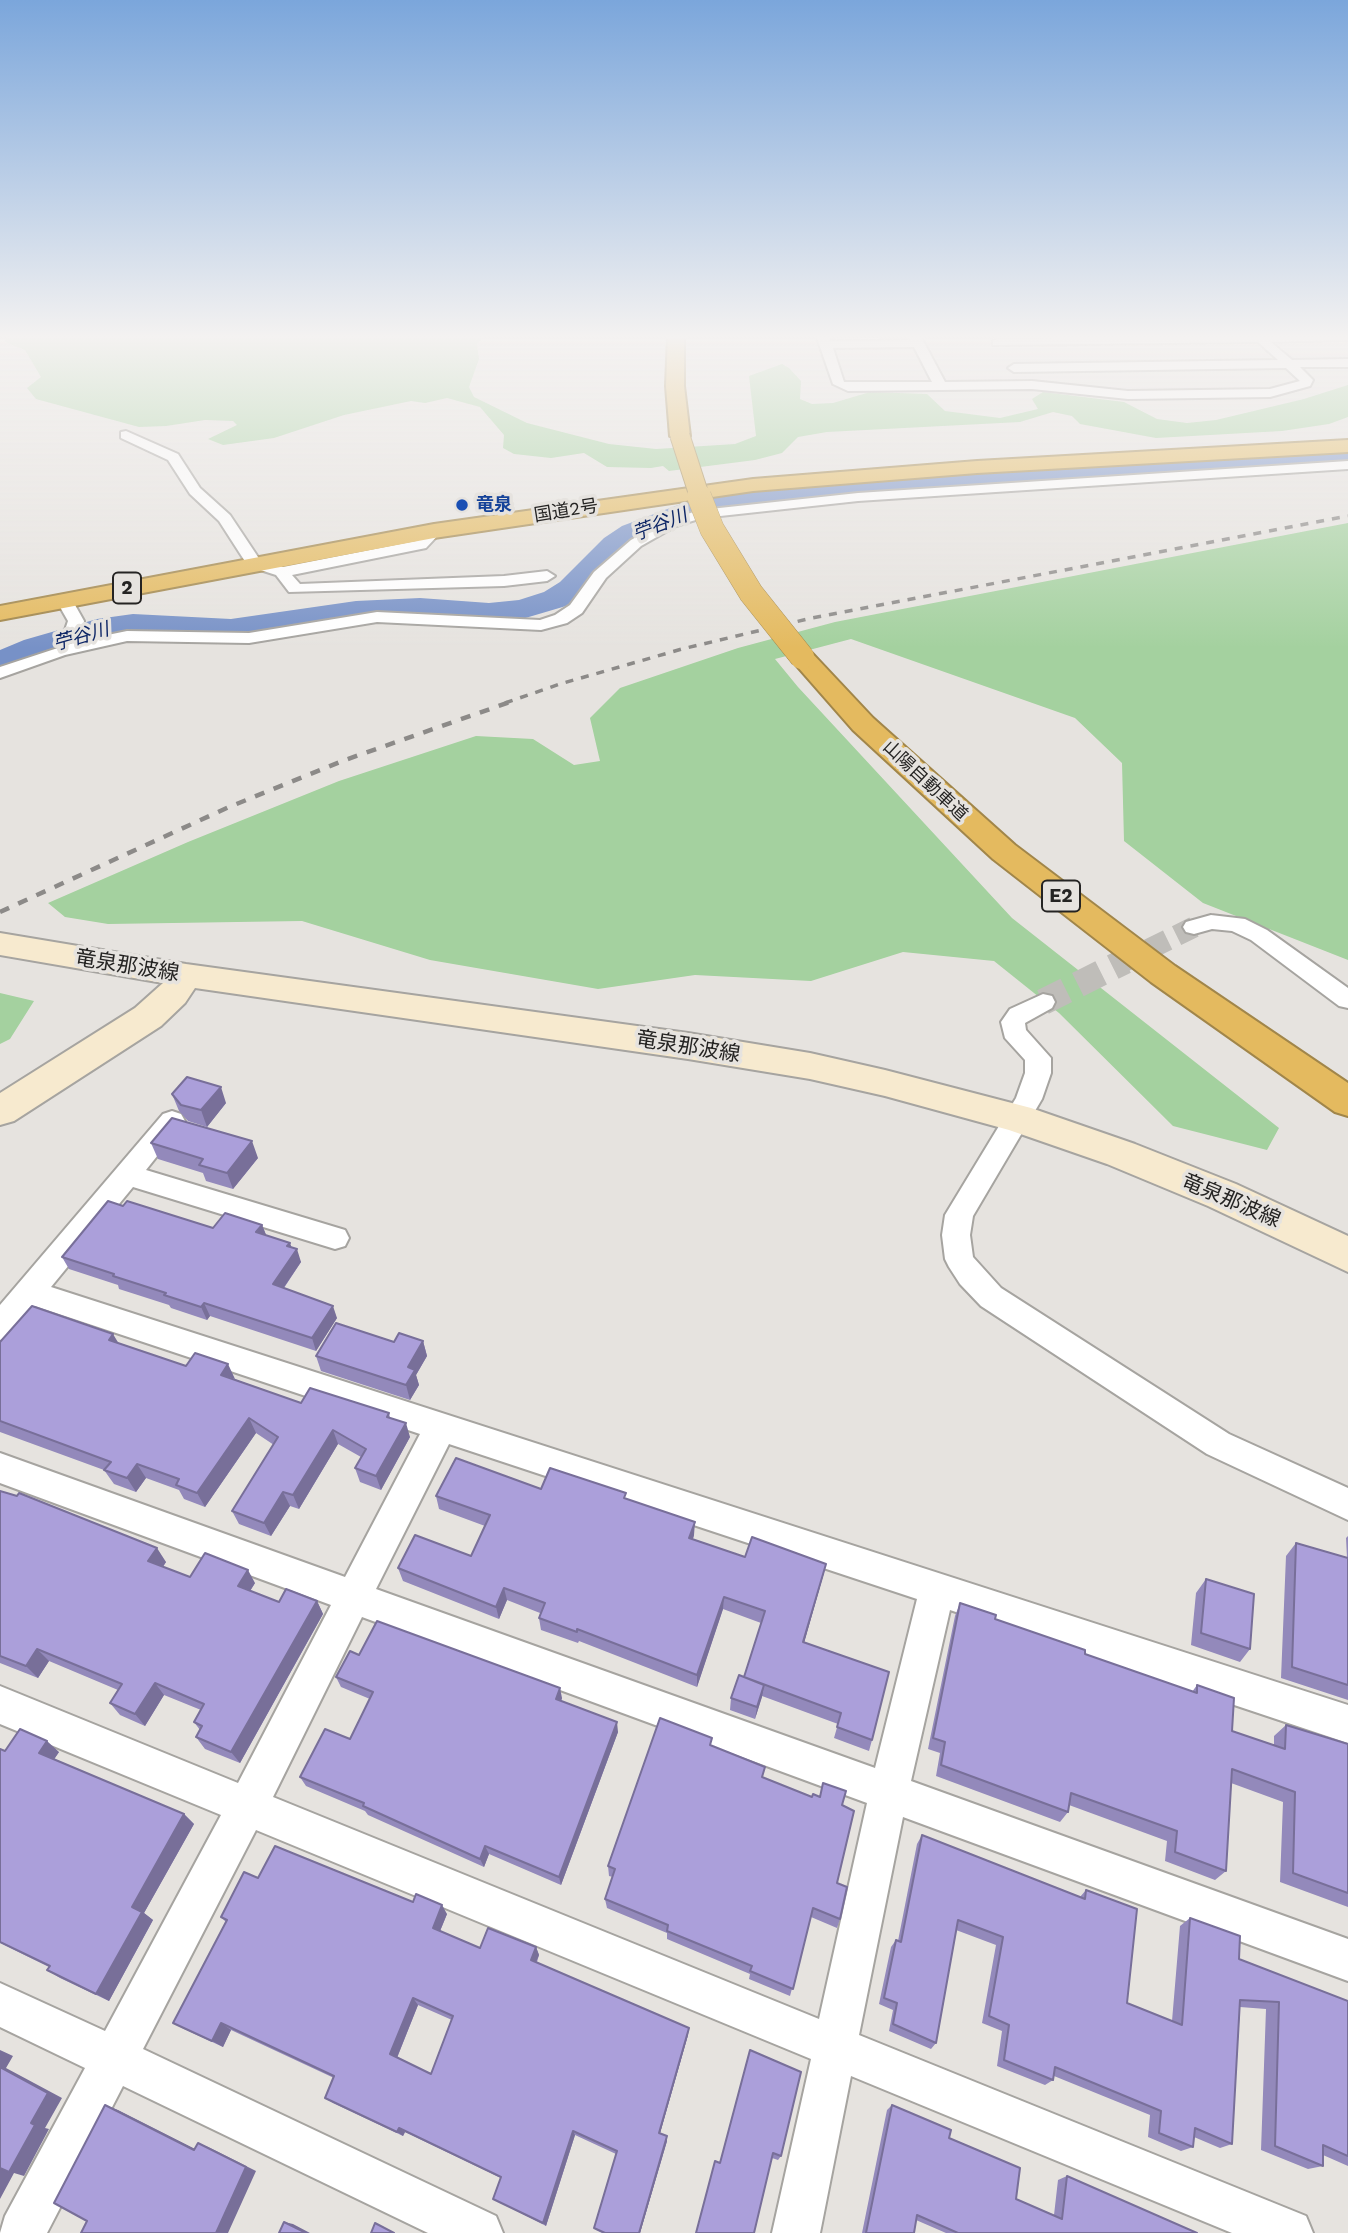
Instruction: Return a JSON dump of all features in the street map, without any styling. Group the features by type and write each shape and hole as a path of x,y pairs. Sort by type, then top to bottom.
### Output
{"highway":[{"name":"山陽自動車道","path":"690,439 695,488 712,529 751,593 816,647 899,727 1032,845 1187,961 1348,1070"},
{"name":"山陽自動車道","path":"692,439 721,498 761,567"},
{"name":"国道2号","path":"0,600 549,501 749,477 1031,455 1309,439"},
{"name":"国道2号","path":"0,613 249,557 427,538 649,498 841,477 1114,457 1348,446"},
{"name":"山陽自動車道","path":"775,588 816,647 863,724 1004,852 1163,974 1348,1102"}],"main road":[{"name":"竜泉那波線","path":"0,944 186,975 688,1046 810,1066 1017,1118 1121,1154 1222,1195 1348,1255"},
{"path":"0,1111 148,1017 173,995 186,975"}],"street":[{"path":"135,439 173,457 195,491 225,518 249,557 282,572 295,589 302,592 316,616"},
{"path":"0,673 79,639 145,634 249,638 316,616 402,617 541,625 561,619 576,609 600,575 636,543 671,523 701,514 858,497 1348,465"},
{"path":"282,572 427,538 431,584"},
{"path":"295,589 504,581 547,576"},
{"path":"64,600 76,621 79,639"},
{"path":"1194,927 1211,922 1237,924 1259,935 1348,1000"},
{"path":"1043,1002 1019,1015 1013,1022 1014,1032 1038,1058 1038,1073 1028,1099 959,1215 956,1235 959,1259 970,1276 991,1297 1218,1444 1348,1504"},
{"path":"0,1327 172,1121"},
{"path":"127,1175 335,1238"},
{"path":"29,1292 440,1429 937,1588 1348,1724"},
{"path":"22,2233 248,1805 440,1429"},
{"path":"0,1468 1348,1960"},
{"path":"796,2233 889,1791 937,1588"},
{"path":"0,1704 1289,2233"},
{"path":"0,2004 479,2233"}],"green space":[{"path":"209,439 265,439 223,445"},
{"path":"504,439 590,439 656,449 735,444 748,439 796,439 782,453 755,460 669,471 663,466 607,467 584,453 551,458 514,454 503,448"},
{"path":"1348,523 1348,960 1203,903 1124,841 1122,763 1075,718 851,639 775,659 1012,918 1279,1128 1267,1150 1173,1126 1059,1013 994,961 903,952 811,981 695,975 598,989 430,960 302,921 108,924 65,917 48,903 188,842 339,781 476,736 533,739 574,765 600,761 590,718 620,688 738,648 835,622"},
{"path":"0,993 34,1001 10,1039 0,1044"}],"building":[{"path":"187,1077 221,1087 201,1110 181,1105 172,1094"},
{"path":"172,1118 252,1141 227,1173 199,1165 203,1159 151,1143"},
{"path":"108,1201 123,1206 127,1201 213,1228 225,1213 262,1225 256,1232 290,1243 287,1246 297,1249 273,1284 333,1306 312,1338 204,1303 201,1307 62,1257"},
{"path":"32,1306 113,1334 109,1340 186,1366 195,1353 228,1364 221,1375 301,1403 310,1388 389,1413 387,1417 406,1423 376,1476 355,1468 366,1449 333,1430 293,1495 283,1492 264,1523 232,1511 278,1437 249,1418 197,1493 176,1485 179,1479 137,1464 127,1478 104,1470 111,1462 0,1421 0,1342"},
{"path":"336,1323 394,1342 399,1333 423,1341 408,1367 415,1370 406,1385 316,1356"},
{"path":"456,1458 541,1489 550,1468 626,1493 624,1498 695,1522 689,1538 745,1557 752,1537 826,1564 803,1642 889,1672 872,1740 837,1727 841,1713 744,1677 765,1611 724,1597 697,1675 577,1629 577,1632 539,1618 545,1603 504,1588 496,1607 398,1568 415,1535 471,1556 490,1515 436,1496"},
{"path":"0,1491 17,1496 19,1493 157,1548 148,1561 190,1577 205,1553 248,1570 238,1586 279,1602 286,1589 317,1601 231,1752 196,1737 202,1726 194,1722 204,1704 155,1683 135,1714 110,1703 122,1684 37,1649 26,1666 0,1656"},
{"path":"1296,1543 1348,1558 1348,1685 1292,1667"},
{"path":"1206,1579 1254,1594 1250,1649 1201,1633"},
{"path":"960,1603 996,1615 995,1619 1085,1650 1085,1654 1197,1693 1197,1685 1234,1698 1232,1731 1285,1749 1286,1725 1348,1744 1348,1893 1293,1873 1295,1792 1232,1769 1226,1871 1175,1852 1177,1831 1071,1793 1068,1812 941,1765 945,1742 933,1738"},
{"path":"377,1621 560,1688 556,1699 617,1722 559,1877 485,1846 480,1859 363,1806 364,1803 300,1777 325,1729 350,1739 373,1692 336,1677 350,1651 359,1655"},
{"path":"739,1675 764,1685 757,1707 731,1698"},
{"path":"660,1718 712,1738 710,1745 765,1767 762,1777 812,1797 813,1794 820,1797 823,1783 846,1791 842,1805 854,1811 837,1883 847,1887 840,1919 813,1908 793,1989 750,1971 752,1966 667,1931 668,1925 605,1899 615,1869 608,1866"},
{"path":"20,1729 47,1741 39,1753 184,1814 132,1907 142,1912 96,1994 47,1970 50,1966 0,1942 0,1749 5,1751"},
{"path":"922,1835 1085,1899 1086,1890 1137,1909 1127,2003 1182,2025 1190,1918 1240,1936 1239,1959 1348,2001 1348,2156 1323,2145 1323,2166 1275,2146 1279,2002 1240,2000 1232,2144 1195,2128 1193,2147 1159,2133 1161,2111 1055,2067 1053,2080 1004,2060 1009,2025 989,2016 1003,1937 958,1920 936,2043 893,2024 897,2003 884,1998 896,1940 901,1942"},
{"path":"275,1846 413,1902 416,1894 442,1905 433,1928 480,1948 488,1928 536,1947 531,1960 689,2028 659,2133 667,2136 639,2233 605,2233 594,2228 617,2151 573,2131 543,2223 493,2199 501,2177 399,2128 397,2132 325,2098 334,2076 221,2023 212,2041 173,2023 227,1920 221,1917 244,1872 258,1878","holes":["413,1998 453,2016 431,2074 390,2054"]},
{"path":"750,2050 801,2072 781,2156 773,2153 754,2233 696,2233 715,2161 720,2163"},
{"path":"0,2067 48,2093 31,2123 35,2125 9,2172 0,2168"},
{"path":"105,2105 194,2150 198,2143 246,2167 216,2233 81,2233 87,2221 54,2203"},
{"path":"892,2105 951,2130 949,2138 1020,2168 1016,2199 1062,2219 1067,2176 1197,2233 958,2233 917,2215 914,2233 866,2233"},
{"path":"284,2222 306,2233 279,2233"},
{"path":"375,2223 394,2233 371,2233"}],"waterway":[{"name":"苧谷川","path":"0,662 36,647 97,629 133,624 231,629 356,611 420,608 489,613 522,609 555,599 571,589 615,544 632,532 688,511 713,505 863,489 1348,457"}],"tunnel":[{"path":"1121,963 1194,927"},
{"path":"1121,963 1125,961"},
{"path":"1043,1002 1121,963"}],"railway":[{"path":"505,703 560,684 682,649 812,618 1348,516"},
{"path":"0,912 229,807 345,760 510,702"}],"place":[{"name":"竜泉","path":"462,505"}]}
